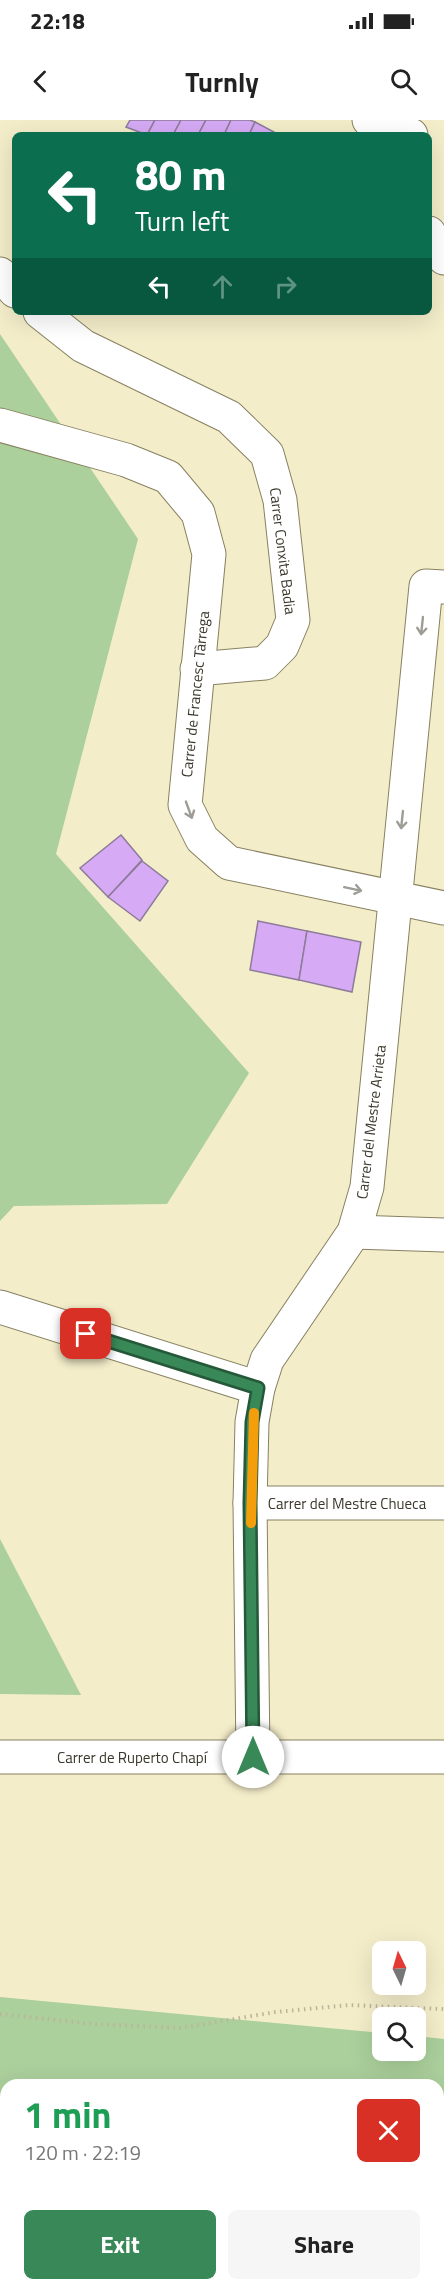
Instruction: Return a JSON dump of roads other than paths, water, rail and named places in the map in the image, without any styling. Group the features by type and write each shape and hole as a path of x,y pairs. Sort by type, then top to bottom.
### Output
{"street":[{"path":"369,120 403,132"},
{"path":"432,238 444,258"},
{"path":"0,274 12,288"},
{"name":"Carrer Conxita Badia","path":"44,315 83,346 229,417 267,453 280,500 293,620 282,646 264,663 197,669"},
{"name":"Carrer de Francesc Tàrrega","path":"0,425 126,460 168,477 198,513 209,554 185,806 202,839 229,863 444,908"},
{"name":"Carrer del Mestre Arrieta","path":"253,1757 250,1503 252,1422 258,1388 267,1360 354,1232 367,1187 426,586 444,587"},
{"path":"354,1232 444,1235"},
{"path":"0,1307 258,1388"},
{"name":"Carrer del Mestre Chueca","path":"250,1503 444,1503"},
{"name":"Carrer de Ruperto Chapí","path":"0,1757 444,1757"}]}
